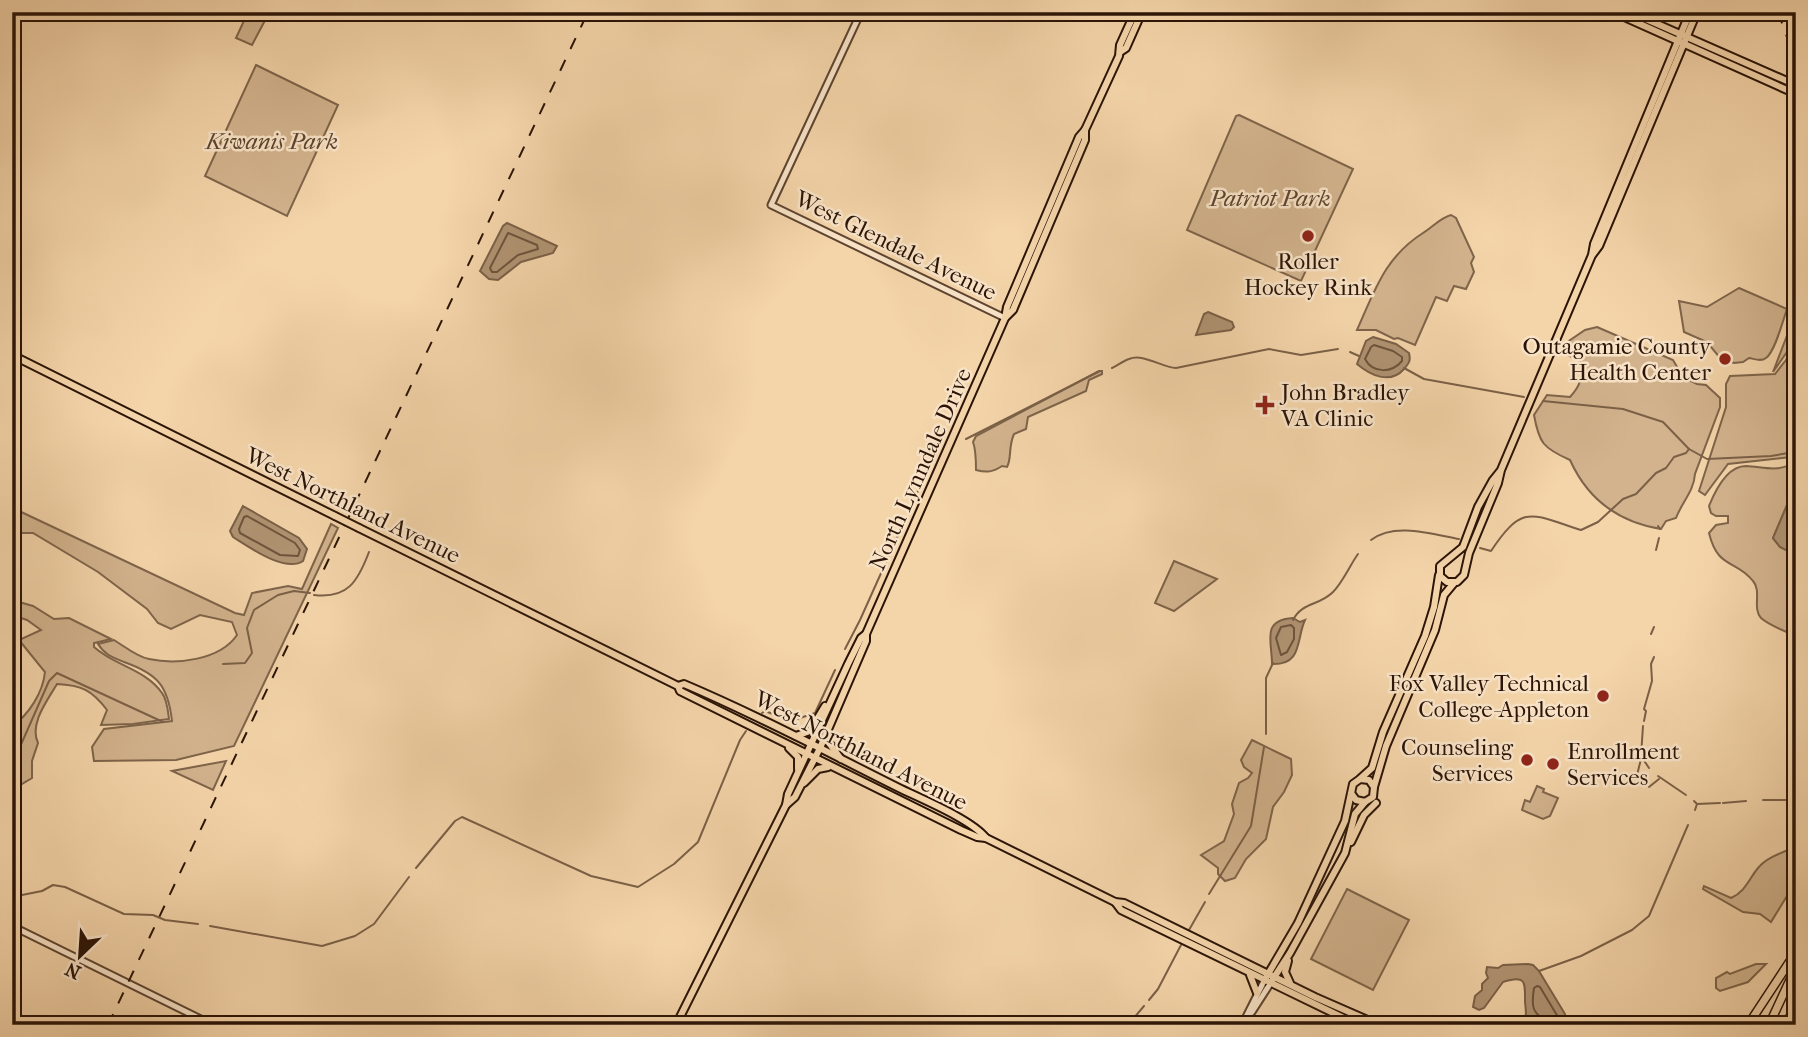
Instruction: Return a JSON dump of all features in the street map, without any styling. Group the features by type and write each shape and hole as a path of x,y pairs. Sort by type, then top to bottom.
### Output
{"highway":[{"path":"1748,1025 1796,951"},
{"path":"1769,1025 1796,967"},
{"path":"1786,1025 1796,1004"}],"main road":[{"path":"12,26 19,12"},
{"name":"North Lynndale Drive","path":"786,805 795,797 828,731 866,641 866,634 1005,318 1007,307 1079,138 1120,52 1120,45 1135,12"},
{"name":"North Lynndale Drive","path":"1120,52 1126,48 1143,12"},
{"path":"1612,12 1796,94"},
{"path":"1630,12 1796,85"},
{"path":"1345,853 1354,814 1373,797 1393,727 1435,630 1443,598 1454,583 1462,578 1499,483 1501,470 1592,255 1599,246 1690,12"},
{"path":"1683,35 1697,12"},
{"name":"West Northland Avenue","path":"12,355 678,686 680,691 839,770 969,834 986,838 1115,902 1124,903 1358,1025"},
{"path":"1269,979 1345,821 1353,784 1372,768 1382,732 1425,636 1434,607 1441,564 1465,544 1479,507 1501,470"},
{"path":"1449,558 1459,560 1464,568"},
{"path":"1439,573 1445,581 1454,583"},
{"name":"North Lynndale Drive","path":"676,1025 786,805 788,794 861,638 866,634"},
{"name":"West Northland Avenue","path":"678,686 684,684 723,700 813,744 950,814 980,831 986,838"},
{"path":"796,736 810,731 827,703 832,701"},
{"path":"762,731 765,736 794,752 799,760 798,774"},
{"path":"828,731 829,744 841,759"},
{"path":"802,784 820,768 839,770"},
{"path":"1360,779 1369,780 1374,787"},
{"path":"1351,793 1356,800 1365,802"},
{"path":"1269,979 1290,953 1364,815 1376,803"},
{"name":"West Northland Avenue","path":"1115,902 1121,910 1249,973 1291,985 1379,1025"},
{"path":"1290,953 1285,972 1291,985"},
{"path":"1249,973 1255,982 1257,993"}],"street":[{"name":"West Glendale Avenue","path":"861,12 771,205 1005,318"},
{"path":"12,926 213,1025"},
{"path":"1242,1025 1257,993 1269,979"},
{"path":"1247,1016 1269,979"}],"green space":[{"path":"248,12 269,13 252,45 236,38"},
{"name":"Kiwanis Park","path":"256,65 338,105 287,216 205,176"},
{"name":"Patriot Park","path":"1239,115 1353,169 1301,281 1187,230 1236,116"},
{"path":"1451,215 1456,218 1474,257 1471,263 1474,272 1466,289 1454,286 1447,301 1436,297 1415,345 1376,330 1357,330 1390,264 1410,242"},
{"path":"1739,288 1787,309 1776,343 1764,359 1749,358 1734,363 1720,358 1707,342 1684,332 1679,301 1707,307"},
{"path":"1796,312 1796,454 1791,457 1728,464 1705,495 1699,491 1726,407 1726,384 1730,376 1775,374 1786,360 1794,342 1773,372"},
{"path":"1597,327 1673,360 1683,377 1706,385 1720,398 1720,407 1690,491 1676,518 1666,521 1661,529 1631,521 1606,507 1586,487 1570,460 1548,448 1538,432 1534,415 1547,395 1570,397 1580,380 1580,361 1564,353 1563,345 1585,330"},
{"path":"1102,371 1102,374 1089,380 1086,391 1028,417 1026,429 1014,434 1007,467 1002,466 990,471 976,470 973,442 976,436"},
{"path":"1796,462 1796,484 1773,538 1780,547 1796,555 1796,636 1761,618 1757,609 1756,585 1747,574 1717,553 1709,533 1716,525 1728,523 1728,516 1716,516 1711,513 1709,506 1718,487 1733,470 1746,466 1777,468"},
{"path":"17,510 244,615 252,593 288,586 302,589 331,524 338,528 234,746 176,760 94,761 92,747 104,729 172,721 168,699 159,683 145,671 109,655 98,644 114,640 144,658 185,661 220,650 237,635 232,622 200,615 171,629 158,623 147,609 98,572 33,533 16,533 12,539 12,520"},
{"path":"1174,561 1217,579 1174,611 1155,603"},
{"path":"12,600 33,606 54,619 69,618 111,639 94,643 94,647 155,685 165,698 169,719 101,725 107,710 91,693 79,687 57,684 37,720 38,743 32,761 32,778 12,790 12,726 34,702 45,672 19,640 41,630 27,620 12,615"},
{"path":"1252,740 1291,759 1292,775 1273,807 1266,839 1246,859 1235,878 1225,881 1218,874 1218,868 1201,855 1224,841 1234,814 1232,804 1239,783 1252,773 1244,767 1241,760"},
{"path":"226,761 213,790 172,771"},
{"path":"1537,786 1544,789 1543,792 1558,798 1550,816 1543,819 1522,810 1525,800 1530,802"},
{"path":"1796,848 1796,895 1787,896 1771,922 1760,914 1743,912 1703,889 1704,886 1731,898 1743,889 1765,861"},
{"path":"1347,889 1409,920 1373,990 1311,959"},
{"path":"1756,964 1766,964 1748,982 1720,991 1716,988 1716,978"}],"water":[{"path":"507,223 557,246 553,253 521,262 498,280 489,279 480,271"},
{"path":"1208,312 1232,322 1234,327 1231,330 1196,335 1204,314"},
{"path":"1373,337 1396,344 1409,353 1410,358 1404,369 1393,377 1380,377 1357,364 1366,341"},
{"path":"1796,484 1796,555 1780,547 1773,538"},
{"path":"243,506 299,538 307,549 303,561 287,564 277,561 233,537 230,531"},
{"path":"1293,618 1300,622 1305,620 1297,650 1289,660 1272,664 1272,627 1283,620"},
{"path":"1528,964 1539,971 1565,1014 1564,1025 1538,1023 1533,1018 1530,1025 1523,1025 1526,1013 1525,990 1523,982 1517,979 1503,982 1484,1008 1479,1010 1473,1007 1475,996 1482,990 1482,984 1488,978 1487,967"}],"waterway":[{"path":"1112,368 1134,358 1176,368 1269,349 1301,355 1338,349"},
{"path":"1350,352 1359,356"},
{"path":"1404,368 1424,379 1524,397"},
{"path":"966,439 1100,371"},
{"path":"1543,401 1623,409 1663,422 1689,449 1707,459 1788,453 1796,443"},
{"path":"915,497 940,445"},
{"path":"1480,548 1491,551 1512,525 1529,516 1581,530 1598,522 1623,499 1636,494 1656,473 1666,468 1674,457 1686,453 1689,449"},
{"path":"845,649 904,522"},
{"path":"1371,540 1402,530 1459,539"},
{"path":"1656,550 1659,538"},
{"path":"314,595 335,594 350,586 361,572 369,552"},
{"path":"1293,620 1301,610 1333,592 1358,554"},
{"path":"223,664 245,663 252,653 247,628 254,610 278,595 294,591 310,593"},
{"path":"1651,634 1654,627"},
{"path":"1644,721 1654,657"},
{"path":"1266,734 1266,678 1273,663"},
{"path":"762,713 765,711 791,721 815,713 835,670"},
{"path":"12,765 49,681 57,673 163,722"},
{"path":"1643,726 1641,756 1649,768"},
{"path":"416,868 455,821 462,817 591,876 638,887 674,864 698,842 746,731"},
{"path":"1209,894 1251,826 1264,747"},
{"path":"1637,775 1641,759"},
{"path":"1658,776 1686,795"},
{"path":"1649,787 1659,779"},
{"path":"1627,783 1633,781"},
{"path":"1763,800 1796,800"},
{"path":"1694,801 1697,804 1695,810"},
{"path":"1723,803 1746,801"},
{"path":"1697,804 1720,803"},
{"path":"1539,971 1581,956 1632,930 1649,916 1688,825"},
{"path":"210,926 322,946 355,936 374,924 409,877"},
{"path":"12,897 42,891 53,885 65,887 124,914 153,915 165,920 198,924"},
{"path":"1189,930 1205,902"},
{"path":"1149,1000 1158,989 1181,945"},
{"path":"1128,1025 1144,1006"}],"railway":[{"path":"108,1025 588,12"},
{"path":"1778,12 1796,62"}],"place":[{"name":"Roller Hockey Rink","path":"1308,236"},
{"name":"Outagamie County Health Center","path":"1725,359"},
{"name":"John Bradley VA Clinic","path":"1265,405"},
{"name":"Fox Valley Technical College-Appleton","path":"1603,696"},
{"name":"Counseling Services","path":"1527,760"},
{"name":"Enrollment Services","path":"1553,764"}]}
